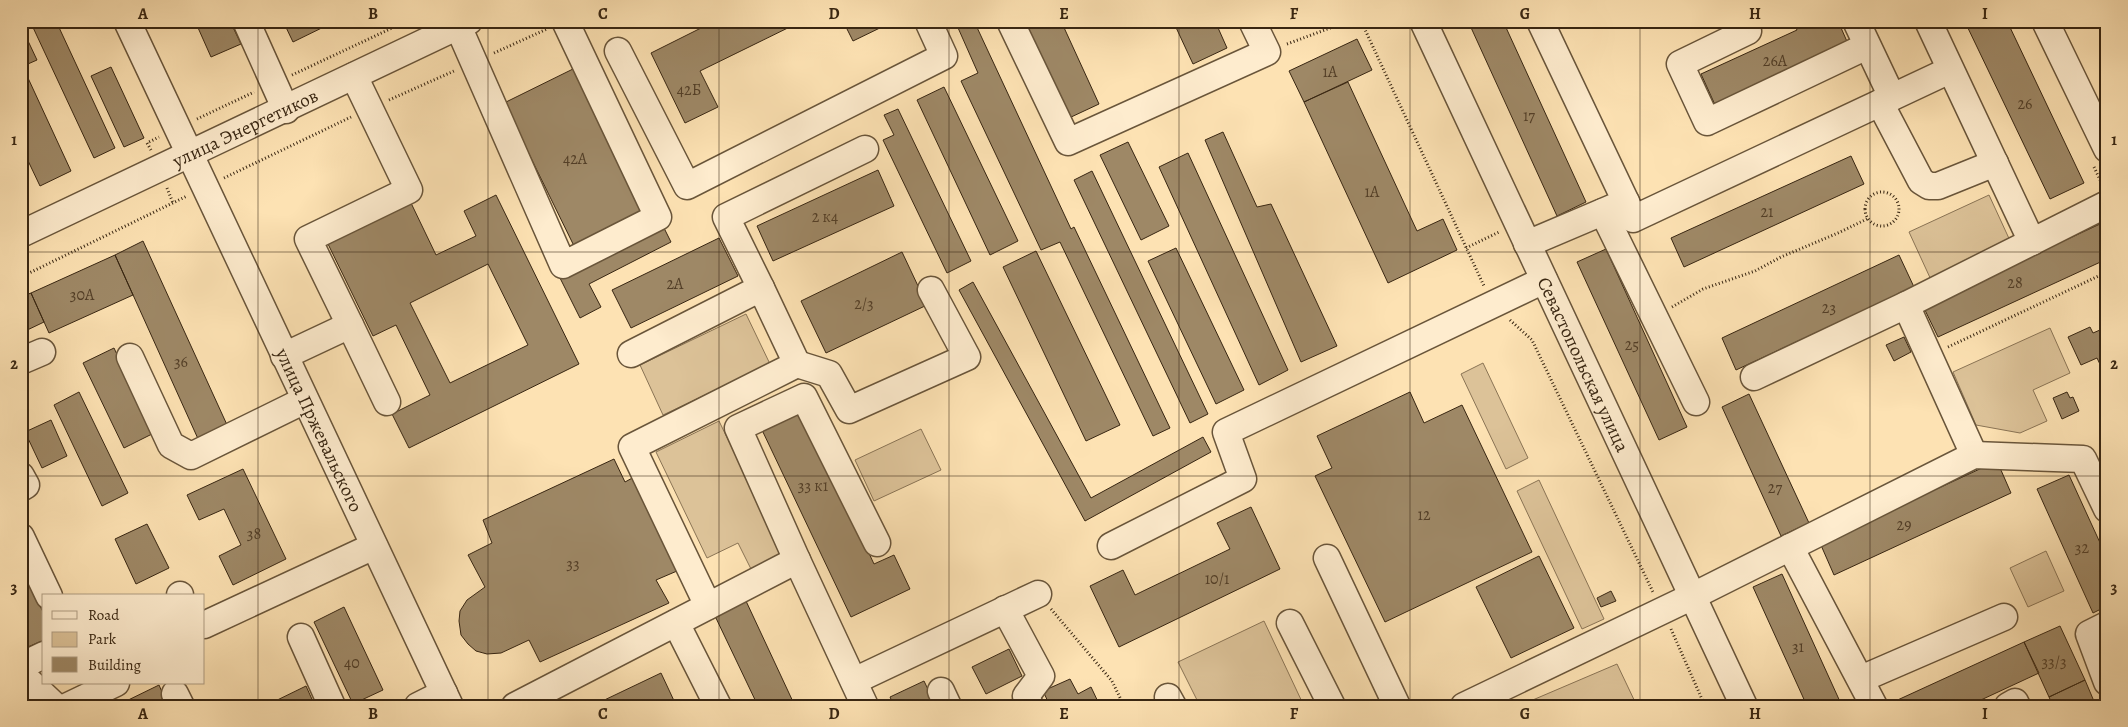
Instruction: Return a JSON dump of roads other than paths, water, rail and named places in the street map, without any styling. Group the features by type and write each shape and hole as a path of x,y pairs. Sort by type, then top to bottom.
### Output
{"street":[{"name":"улица Пржевальского","path":"127,21 447,700"},
{"path":"246,21 286,110"},
{"path":"618,51 687,186 944,56 928,21"},
{"path":"1010,21 1068,142 1266,52 1252,21"},
{"name":"Севастопольская улица","path":"1423,21 1744,706"},
{"path":"1540,21 1615,207 1655,318 1696,402"},
{"path":"1743,21 1748,32 1680,64 1707,122 1867,46"},
{"path":"1856,21 1886,100 1921,181 1928,186 1938,186 1995,163"},
{"path":"1928,21 2032,242"},
{"path":"2045,21 2107,149"},
{"path":"464,24 474,62 563,265 658,217 560,23"},
{"name":"улица Энергетиков","path":"21,234 464,24"},
{"path":"1522,234 1615,207 1633,219 1950,70"},
{"path":"354,76 410,190 308,239 387,402"},
{"path":"797,364 726,216 866,149"},
{"path":"1754,377 1906,305 2032,242 2104,192"},
{"path":"1111,546 1243,480 1226,432 1544,280"},
{"path":"631,354 761,288"},
{"path":"708,606 632,446 797,364 830,374 849,410 967,357 932,290"},
{"path":"1906,305 1974,455"},
{"path":"284,356 350,325"},
{"path":"130,357 171,445 192,456 305,400"},
{"path":"866,706 797,560 738,428 804,397 877,543"},
{"path":"1464,706 1693,596 1974,455 2083,459 2107,509"},
{"path":"21,476 26,485 21,488"},
{"path":"21,537 48,594"},
{"path":"205,625 374,546"},
{"path":"1790,547 1874,706"},
{"path":"1327,558 1397,706"},
{"path":"515,706 797,560"},
{"path":"854,681 1038,594"},
{"path":"1006,610 1041,676 1026,696 1030,706"},
{"path":"1861,680 2004,617"},
{"path":"676,623 718,706"},
{"path":"1290,623 1332,706"},
{"path":"2107,625 2089,634 2107,682"},
{"path":"301,638 332,706"},
{"path":"21,666 42,656"},
{"path":"21,674 55,706"},
{"path":"68,706 114,684"},
{"path":"418,706 447,700"},
{"path":"2008,706 2015,702 2017,706"}]}
